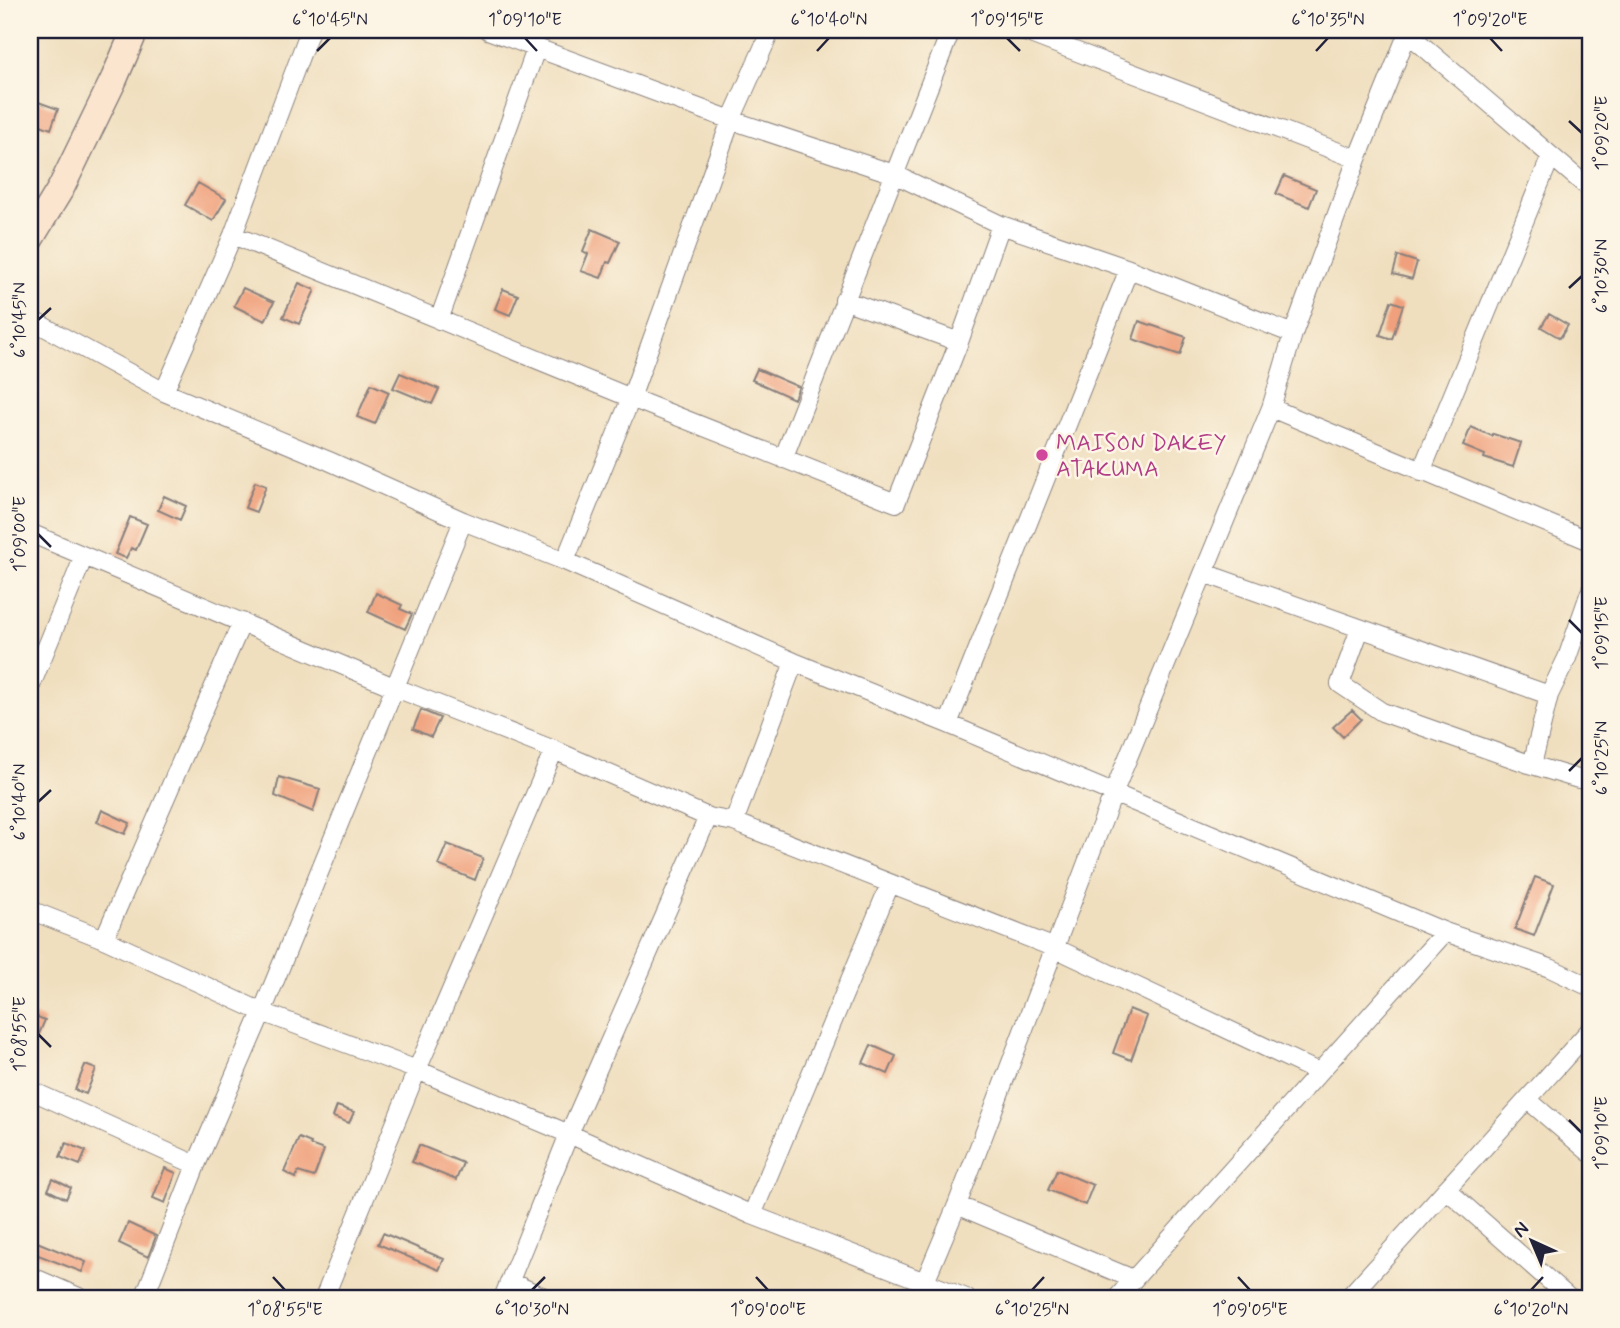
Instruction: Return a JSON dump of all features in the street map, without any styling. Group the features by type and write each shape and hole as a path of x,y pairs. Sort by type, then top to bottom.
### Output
{"street":[{"path":"30,239 66,178 135,30"},
{"path":"164,392 233,235 310,30"},
{"path":"488,30 731,120 894,174 1001,225 1129,269 1293,334"},
{"path":"565,561 631,398 731,120 771,30"},
{"path":"783,459 951,30"},
{"path":"1020,30 1357,159"},
{"path":"918,1298 957,1205 1113,794 1271,408 1293,334 1407,31 1590,189"},
{"path":"439,320 536,49"},
{"path":"1421,472 1551,156"},
{"path":"233,235 896,503 960,342 1001,225"},
{"path":"948,724 1129,269"},
{"path":"844,300 960,342"},
{"path":"30,319 164,392 463,521 565,561 794,662 1445,932 1550,968 1590,987"},
{"path":"1271,408 1590,541"},
{"path":"144,1298 196,1165 262,1012 463,521"},
{"path":"30,533 396,688 554,750 708,817 734,822 1055,948 1318,1072"},
{"path":"30,688 85,556"},
{"path":"1204,573 1549,695"},
{"path":"1532,765 1549,695 1567,658 1590,592"},
{"path":"104,939 242,622"},
{"path":"1360,629 1340,684 1382,712 1532,765 1578,779 1590,779"},
{"path":"734,822 794,662"},
{"path":"324,1298 417,1070 554,750"},
{"path":"546,1298 506,1290 569,1134 708,817"},
{"path":"752,1215 890,884"},
{"path":"30,910 104,939 262,1012 417,1070 752,1215 966,1298"},
{"path":"1117,1298 1445,932"},
{"path":"1348,1298 1590,1030"},
{"path":"30,1090 196,1165"},
{"path":"1528,1100 1590,1153"},
{"path":"1446,1189 1569,1298"},
{"path":"957,1205 1133,1279"},
{"path":"30,1276 81,1298"}],"building":[{"path":"30,99 58,109 51,129 30,121"},
{"path":"1284,176 1316,189 1309,207 1276,194"},
{"path":"198,183 226,199 213,221 185,205"},
{"path":"592,229 620,241 601,278 581,271 588,254 583,251"},
{"path":"1398,256 1417,262 1412,279 1393,274"},
{"path":"299,283 315,290 299,324 283,317"},
{"path":"243,288 274,302 265,321 234,306"},
{"path":"503,289 518,295 510,315 495,309"},
{"path":"1391,301 1403,305 1392,339 1380,335"},
{"path":"1549,314 1568,325 1560,338 1541,327"},
{"path":"1139,321 1186,337 1180,355 1133,339"},
{"path":"757,369 799,387 794,399 752,380"},
{"path":"400,373 439,389 432,404 393,388"},
{"path":"371,384 389,392 375,424 357,417"},
{"path":"1471,427 1492,436 1493,434 1521,443 1513,467 1484,458 1485,455 1463,446"},
{"path":"255,482 266,486 256,512 245,508"},
{"path":"164,496 186,506 180,520 158,510"},
{"path":"130,517 147,524 136,550 131,548 126,558 115,554"},
{"path":"376,593 402,605 400,609 412,614 405,629 368,612"},
{"path":"421,710 440,718 431,737 413,729"},
{"path":"1352,710 1361,719 1343,737 1333,727"},
{"path":"279,777 320,789 313,812 275,796"},
{"path":"102,810 130,823 125,834 97,822"},
{"path":"447,844 483,858 475,880 438,865"},
{"path":"1535,877 1554,884 1534,936 1515,929"},
{"path":"1129,1009 1147,1016 1131,1060 1113,1053"},
{"path":"30,1014 45,1020 30,1055"},
{"path":"871,1045 896,1056 888,1074 863,1063"},
{"path":"85,1065 96,1069 86,1094 75,1090"},
{"path":"337,1106 354,1112 349,1123 333,1117"},
{"path":"299,1138 324,1150 314,1177 298,1172 296,1178 284,1172"},
{"path":"66,1143 86,1151 80,1165 60,1157"},
{"path":"419,1145 463,1163 456,1180 412,1162"},
{"path":"165,1168 176,1173 165,1203 153,1198"},
{"path":"1057,1170 1093,1185 1085,1205 1048,1190"},
{"path":"53,1179 71,1188 66,1199 48,1190"},
{"path":"128,1223 156,1236 148,1257 119,1243"},
{"path":"383,1233 444,1259 439,1270 378,1244"},
{"path":"37,1242 86,1262 82,1272 33,1253"}],"place":[{"name":"MAISON DAKEY ATAKUMA","path":"1042,455"}]}
